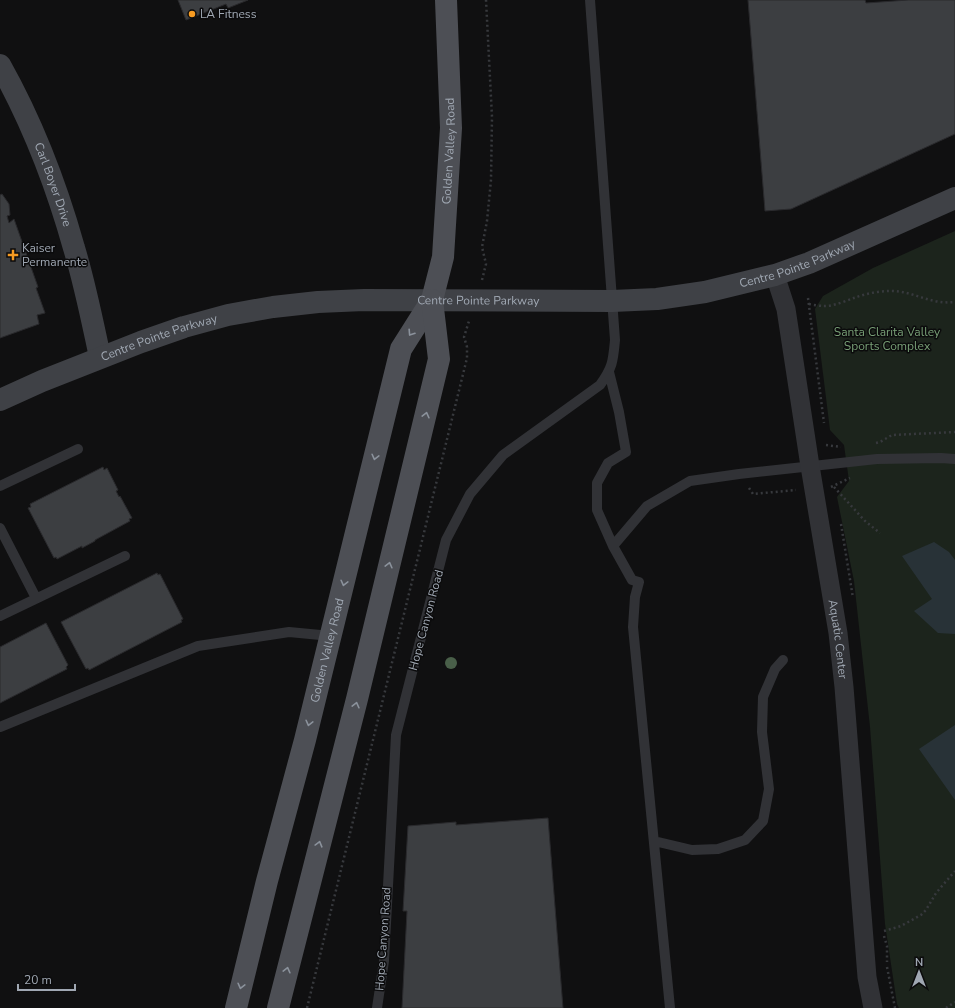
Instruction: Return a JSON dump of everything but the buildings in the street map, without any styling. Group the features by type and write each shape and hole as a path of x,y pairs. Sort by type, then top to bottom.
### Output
{"main road":[{"name":"Golden Valley Road","path":"236,1008 267,881 305,740 401,349 432,300 443,257 451,128 446,0"},
{"name":"Golden Valley Road","path":"278,1008 355,706 439,359 432,300"}],"street":[{"name":"Carl Boyer Drive","path":"0,65 22,106 64,212 84,285 100,357"},
{"name":"Centre Pointe Parkway","path":"0,400 100,357 184,327 228,315 273,307 318,302 356,300 612,301 657,298 705,292 775,275 809,263 955,198"},
{"name":"Aquatic Center","path":"775,275 786,309 840,656 866,969 873,1008"}],"lane":[{"name":"Hope Canyon Road","path":"377,1008 384,961 396,734 446,540 470,494 503,455 600,385 610,372 613,362 615,340 590,0"},
{"path":"610,372 626,452 608,463 598,483 598,510 613,546 632,580 639,582 635,598 633,627 670,1008"},
{"path":"0,486 78,449"},
{"path":"613,546 647,506 690,481 810,466 877,460 955,459"},
{"path":"0,528 36,598"},
{"path":"0,616 125,556"},
{"path":"0,727 198,646 289,632 331,636"},
{"path":"654,841 692,850 718,849 745,840 763,821 769,789 762,732 763,697 775,670 783,660"}],"path":[{"path":"809,304 824,306 840,303 876,292 893,291 933,302 955,302"},
{"path":"873,443 880,442 892,435 955,432"},
{"path":"826,445 847,448"},
{"path":"740,474 753,494 834,486 850,477"},
{"path":"834,486 865,521 880,533"},
{"path":"884,931 901,926 921,915 936,893 955,871"},
{"path":"946,1008 955,1002"}],"green space":[{"name":"Santa Clarita Valley Sports Complex","path":"955,231 955,1008 899,1008 897,1004 885,924 870,727 854,581 837,497 849,481 844,445 830,430 815,309 823,296 873,268"}],"shaded area":[{"path":"934,542 949,552 955,560 955,634 938,633 914,611 932,599 902,556"},
{"path":"955,725 955,800 919,749"}],"place":[{"name":"LA Fitness","path":"192,14"},
{"name":"Kaiser Permanente","path":"13,255"}]}
